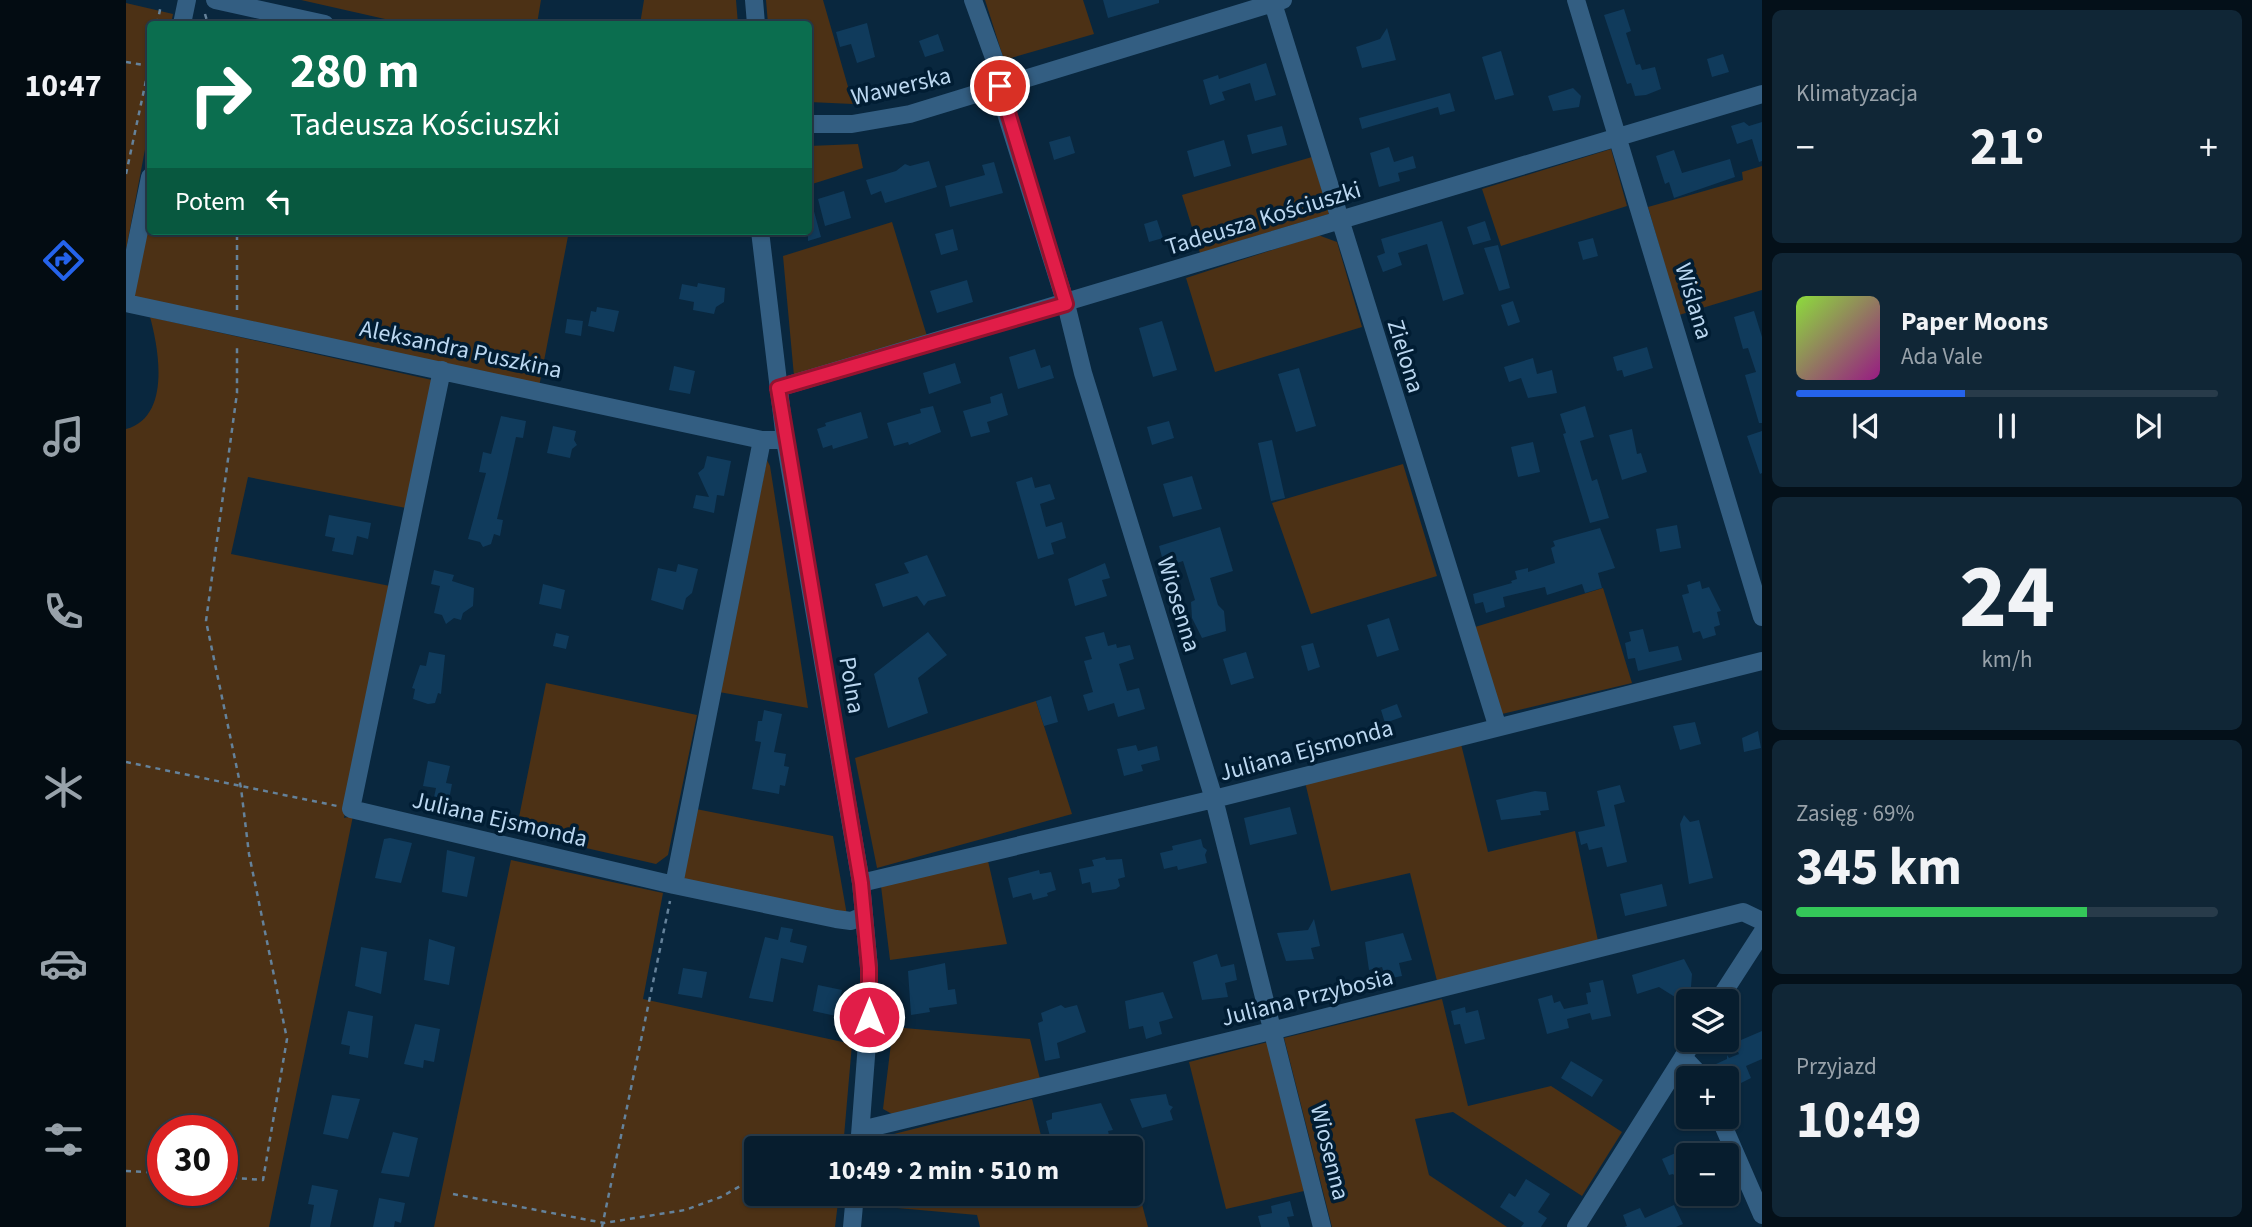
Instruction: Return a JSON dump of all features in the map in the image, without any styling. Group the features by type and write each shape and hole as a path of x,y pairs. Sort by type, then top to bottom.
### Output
{"street":[{"path":"183,21 187,0"},
{"path":"754,0 756,21"},
{"name":"Wiosenna","path":"973,0 998,69 1000,86 1066,304 1083,373 1214,799 1275,1030 1322,1227"},
{"name":"Wiślana","path":"1576,0 1619,135 1762,617"},
{"name":"Wawerska","path":"812,124 852,124 910,114 1276,1"},
{"name":"Zielona","path":"1276,1 1338,221 1497,725"},
{"path":"210,7 304,21"},
{"name":"Tadeusza Kościuszki","path":"778,388 1762,94"},
{"path":"126,295 147,192"},
{"name":"Polna","path":"760,235 785,440 861,883 869,993 860,1136"},
{"name":"Aleksandra Puszkina","path":"126,303 762,440 785,440"},
{"path":"351,809 442,370"},
{"path":"674,885 762,440"},
{"name":"Juliana Ejsmonda","path":"861,883 1214,799 1497,725 1762,661"},
{"name":"Juliana Ejsmonda","path":"351,809 674,885 836,919 851,921 863,916"},
{"name":"Juliana Przybosia","path":"861,1130 1275,1030 1743,912 1762,921"},
{"path":"1726,989 1762,933"},
{"path":"1576,1227 1686,1052"},
{"path":"1683,1057 1692,1066"},
{"path":"1725,1129 1762,1215"},
{"path":"852,1227 854,1206"},
{"path":"1587,1210 1594,1227"}],"path":[{"path":"158,21 161,5"},
{"path":"126,62 147,64"},
{"path":"126,174 147,78"},
{"path":"237,235 237,393 206,621 241,788 249,854 286,1039 263,1180 238,1178"},
{"path":"126,762 351,809"},
{"path":"603,1225 674,885"},
{"path":"848,1136 861,1130"},
{"path":"126,1171 147,1172"},
{"path":"453,1194 603,1225 685,1210 721,1197 744,1184"}],"shaded area":[{"path":"301,0 541,0 538,21 394,21"},
{"path":"644,0 736,0 738,21 640,21"},
{"path":"766,0 823,0 853,104 812,102 812,21 768,21"},
{"path":"985,0 1083,0 1094,34 1004,60"},
{"path":"126,3 173,14 172,21 147,21 147,139 126,250"},
{"path":"858,144 863,168 812,184 812,146"},
{"path":"1611,149 1627,206 1501,246 1482,189"},
{"path":"1312,157 1329,214 1200,253 1182,195"},
{"path":"1762,166 1762,290 1679,315 1648,207 1743,180 1742,172"},
{"path":"892,222 927,336 794,376 783,256"},
{"path":"147,223 147,235 568,235 539,387 132,297"},
{"path":"1318,235 1337,242 1362,327 1215,372 1186,278"},
{"path":"150,317 432,380 406,508 248,477 231,554 390,586 344,818 353,816 269,1227 126,1227 126,429 140,422 150,411 156,397 156,346"},
{"path":"767,460 770,466 808,708 719,692"},
{"path":"1403,464 1437,576 1311,614 1272,503"},
{"path":"1603,588 1632,683 1502,714 1475,627"},
{"path":"546,683 697,715 668,855 656,864 516,832"},
{"path":"1036,701 1072,814 877,868 855,758"},
{"path":"1461,744 1488,852 1575,831 1598,941 1437,981 1410,873 1331,891 1305,782"},
{"path":"696,809 833,836 847,915 680,879"},
{"path":"511,860 663,893 643,999 852,1044 844,1136 744,1136 744,1206 838,1206 835,1227 434,1227"},
{"path":"988,861 1007,944 890,960 881,886"},
{"path":"1442,999 1468,1106 1551,1086 1622,1132 1582,1196 1453,1112 1415,1119 1429,1175 1507,1227 1332,1227 1284,1038"},
{"path":"893,1027 1030,1039 1040,1079 892,1114 883,1109"},
{"path":"1268,1042 1304,1191 1226,1209 1189,1062"},
{"path":"1032,1099 1041,1136 886,1136"},
{"path":"874,1206 1058,1206 1142,1206 1148,1227 980,1227 977,1215"}],"building":[{"path":"1103,0 1159,0 1159,3 1108,18"},
{"path":"1624,9 1631,31 1626,33 1636,65 1640,64 1642,70 1655,67 1661,89 1646,95 1635,96 1631,83 1627,84 1604,15"},
{"path":"867,23 875,57 857,63 851,44 840,47 836,32"},
{"path":"1387,28 1396,60 1362,68 1356,47 1380,39"},
{"path":"938,34 944,51 925,57 919,41"},
{"path":"1501,51 1514,95 1495,100 1482,57"},
{"path":"1723,54 1729,72 1712,77 1707,59"},
{"path":"1266,63 1276,95 1255,101 1250,83 1222,92 1225,100 1210,105 1203,80 1218,75 1219,79"},
{"path":"1573,88 1581,96 1579,107 1553,111 1548,96"},
{"path":"1450,93 1455,111 1440,115 1438,107 1362,129 1359,118"},
{"path":"1744,122 1749,126 1762,122 1762,161 1759,162 1752,139 1737,144 1731,126"},
{"path":"1282,126 1287,145 1252,154 1247,135"},
{"path":"1070,136 1075,153 1054,160 1049,142"},
{"path":"1224,140 1231,166 1194,177 1187,151"},
{"path":"1389,147 1394,162 1413,156 1416,168 1398,173 1400,181 1379,187 1370,153"},
{"path":"1674,150 1682,173 1730,159 1735,177 1674,198 1669,182 1665,184 1656,156"},
{"path":"929,161 937,187 885,203 881,191 871,195 866,180 896,171 905,164 910,166"},
{"path":"994,162 1003,193 950,207 945,186 985,175 982,165"},
{"path":"844,191 851,218 825,226 818,199"},
{"path":"812,204 821,237 808,241 808,235 812,235"},
{"path":"1157,220 1163,238 1149,242 1144,224"},
{"path":"1442,221 1464,294 1443,301 1427,244 1398,253 1402,265 1383,272 1377,256 1385,253 1381,239"},
{"path":"1485,221 1491,240 1473,245 1467,227"},
{"path":"953,229 958,250 941,255 935,234"},
{"path":"1593,238 1598,256 1583,260 1578,242"},
{"path":"1498,245 1510,288 1499,291 1484,248"},
{"path":"967,280 973,302 937,313 930,291"},
{"path":"698,283 725,288 724,302 716,307 714,314 693,310 694,302 679,299 682,284 697,287"},
{"path":"1513,301 1520,322 1508,326 1501,305"},
{"path":"597,307 619,311 614,332 588,326 591,311 596,312"},
{"path":"1754,311 1762,337 1762,423 1759,423 1745,375 1756,372 1748,348 1743,349 1734,317"},
{"path":"567,319 583,321 581,336 565,333"},
{"path":"1162,321 1177,370 1153,377 1139,328"},
{"path":"1647,347 1653,368 1624,377 1622,370 1617,371 1613,357"},
{"path":"1035,349 1041,368 1050,365 1054,378 1018,389 1009,357"},
{"path":"1533,358 1537,374 1552,370 1557,393 1528,398 1521,378 1509,382 1504,367"},
{"path":"955,363 961,383 929,394 923,373"},
{"path":"674,366 695,371 690,394 669,390"},
{"path":"1299,368 1316,426 1296,432 1278,374"},
{"path":"1002,393 1008,415 987,422 990,432 971,437 963,411 991,403 990,397"},
{"path":"933,406 941,432 909,445 908,442 894,446 887,423 921,413 920,409"},
{"path":"1585,406 1594,437 1580,441 1592,481 1597,479 1609,518 1590,523 1563,434 1566,433 1560,414"},
{"path":"861,412 868,438 833,449 832,445 823,448 817,429 826,426 825,423"},
{"path":"501,416 526,421 523,438 516,437 497,519 503,520 500,536 494,534 491,544 483,547 480,542 468,539 486,473 479,472 483,452 491,454"},
{"path":"1169,421 1174,438 1152,445 1147,427"},
{"path":"553,426 576,431 574,440 577,445 572,449 570,458 547,453"},
{"path":"1632,429 1637,454 1641,453 1647,472 1622,480 1609,435"},
{"path":"1762,431 1762,473 1760,474 1747,436"},
{"path":"1272,440 1285,498 1271,501 1258,443"},
{"path":"1533,442 1540,472 1518,477 1511,447"},
{"path":"707,456 731,461 724,496 717,495 714,513 693,508 696,495 709,497 698,473 704,468"},
{"path":"1192,476 1202,509 1173,517 1163,484"},
{"path":"1032,477 1035,488 1050,484 1055,499 1040,504 1046,527 1062,522 1066,538 1051,543 1054,554 1038,559 1016,482"},
{"path":"329,515 371,523 368,539 357,536 353,555 332,551 335,538 325,536"},
{"path":"1677,525 1681,548 1660,552 1656,529"},
{"path":"1220,527 1233,571 1210,578 1218,605 1224,611 1226,631 1202,638 1192,618 1191,602 1195,600 1183,561 1177,563 1176,557 1163,561 1159,546"},
{"path":"1600,528 1615,568 1598,573 1602,588 1585,593 1582,584 1547,595 1545,587 1503,597 1505,607 1486,613 1483,602 1475,604 1473,594 1512,583 1511,581 1517,579 1515,571 1528,568 1528,572 1555,563 1551,548 1555,546 1553,541"},
{"path":"927,555 946,596 928,601 924,606 917,596 883,607 875,584 909,573 904,563"},
{"path":"1105,563 1110,578 1102,580 1107,596 1075,606 1068,579"},
{"path":"678,564 698,569 692,593 686,598 683,610 651,600 658,568 676,572"},
{"path":"434,570 454,575 452,581 474,588 473,606 463,613 461,620 454,618 446,624 442,615 434,613 440,586 431,584"},
{"path":"1700,581 1702,589 1709,587 1721,611 1717,612 1720,625 1714,627 1716,635 1703,639 1700,631 1693,633 1682,595 1689,593 1687,585"},
{"path":"543,584 565,590 561,609 539,604"},
{"path":"1389,618 1399,650 1377,657 1367,625"},
{"path":"1643,629 1649,652 1678,646 1682,660 1638,671 1635,658 1628,659 1625,643 1631,641 1629,632"},
{"path":"928,632 947,655 918,678 928,713 888,728 874,674"},
{"path":"1104,632 1108,646 1116,644 1117,648 1130,645 1134,659 1119,664 1127,691 1139,688 1145,709 1118,717 1114,703 1088,711 1083,695 1093,692 1084,661 1092,659 1085,637"},
{"path":"556,633 569,636 566,649 553,646"},
{"path":"1313,643 1320,667 1308,671 1301,646"},
{"path":"429,652 445,655 441,694 438,693 435,703 428,704 413,699 415,689 412,688 420,665 426,666"},
{"path":"1246,652 1254,678 1231,685 1223,659"},
{"path":"1051,696 1058,722 1044,726 1036,701"},
{"path":"1397,704 1402,717 1385,723 1381,710"},
{"path":"764,710 782,714 774,752 786,754 784,766 789,767 785,786 780,785 779,794 752,789 761,742 755,741 758,721 762,721"},
{"path":"1695,722 1701,744 1680,750 1673,726"},
{"path":"1758,731 1761,748 1744,752 1742,738"},
{"path":"1136,745 1138,751 1157,746 1160,760 1141,765 1143,771 1124,776 1117,749"},
{"path":"428,761 450,766 446,783 452,784 448,805 433,802 436,788 423,786"},
{"path":"1620,785 1625,802 1614,805 1627,862 1607,867 1602,847 1589,850 1587,843 1581,845 1578,832 1605,826 1597,791"},
{"path":"1535,791 1546,792 1549,810 1540,811 1541,815 1501,820 1496,800"},
{"path":"1290,807 1297,834 1250,845 1244,818"},
{"path":"1684,815 1690,822 1699,820 1713,878 1689,884 1680,824"},
{"path":"384,839 412,843 401,883 375,878"},
{"path":"1201,839 1207,850 1207,863 1178,870 1177,866 1164,869 1160,853 1173,850 1172,846"},
{"path":"447,850 475,857 467,897 442,892"},
{"path":"1105,857 1106,860 1122,859 1125,877 1118,879 1120,886 1116,889 1092,893 1090,882 1082,884 1079,869 1094,866 1092,860"},
{"path":"1039,870 1040,874 1051,872 1056,890 1047,893 1048,896 1033,900 1031,893 1013,898 1008,878"},
{"path":"1662,884 1667,906 1625,916 1620,894"},
{"path":"1314,919 1320,946 1311,948 1314,959 1286,961 1277,933 1308,930"},
{"path":"781,927 793,929 790,942 807,946 803,963 781,958 773,1002 749,998 765,937 778,940"},
{"path":"1403,933 1412,960 1399,963 1402,976 1386,979 1382,967 1369,970 1365,942"},
{"path":"429,939 455,947 449,985 424,980"},
{"path":"361,947 387,952 381,994 355,986"},
{"path":"1217,954 1221,967 1234,964 1237,980 1225,983 1228,997 1202,1000 1193,962"},
{"path":"1684,959 1692,974 1691,987 1676,989 1675,997 1659,987 1637,994 1632,975"},
{"path":"945,963 948,990 955,989 957,1004 929,1008 930,1012 911,1015 908,971"},
{"path":"683,968 707,972 702,998 678,994"},
{"path":"1603,980 1611,1016 1592,1020 1590,1013 1567,1019 1569,1028 1547,1034 1538,999 1552,995 1554,1003 1560,1001 1564,1009 1588,1004 1586,993 1591,992 1589,983"},
{"path":"818,985 842,990 836,1016 813,1011"},
{"path":"1163,992 1173,1018 1159,1022 1162,1034 1146,1039 1143,1026 1129,1029 1125,1001"},
{"path":"1061,1005 1065,1008 1077,1005 1086,1032 1057,1043 1060,1058 1045,1061 1038,1023 1043,1021 1041,1013"},
{"path":"1465,1007 1466,1013 1478,1010 1485,1039 1465,1044 1460,1024 1454,1025 1451,1011"},
{"path":"348,1011 373,1016 368,1058 349,1054 350,1046 341,1044"},
{"path":"415,1024 440,1029 434,1062 424,1060 423,1068 404,1064"},
{"path":"1762,1031 1762,1059 1746,1066 1751,1078 1739,1084 1739,1066 1716,1064 1727,1059 1727,1055 1729,1058 1739,1054 1739,1041"},
{"path":"1571,1061 1603,1080 1592,1097 1561,1078"},
{"path":"1166,1094 1169,1105 1173,1107 1170,1111 1173,1120 1142,1128 1130,1099"},
{"path":"332,1095 360,1099 348,1139 323,1134"},
{"path":"1101,1103 1113,1130 1108,1131 1109,1136 1050,1136 1046,1121 1052,1119 1052,1113"},
{"path":"393,1132 418,1138 409,1177 381,1173"},
{"path":"1676,1153 1676,1178 1673,1174 1669,1175 1662,1159"},
{"path":"1526,1179 1550,1194 1538,1212 1547,1218 1541,1227 1521,1227 1524,1223 1500,1207 1509,1193 1515,1197"},
{"path":"312,1185 338,1190 330,1227 310,1227 314,1205 308,1204"},
{"path":"379,1198 405,1203 401,1223 395,1221 394,1227 373,1227"},
{"path":"1290,1201 1294,1216 1287,1217 1290,1227 1261,1227 1258,1216 1272,1213 1271,1206"},
{"path":"1674,1205 1683,1224 1676,1227 1624,1227 1627,1226 1623,1215 1640,1208 1645,1218"}],"route":[{"path":"869,1017 869,968 861,883 778,388 1066,304 1004,107 1000,86"}]}
